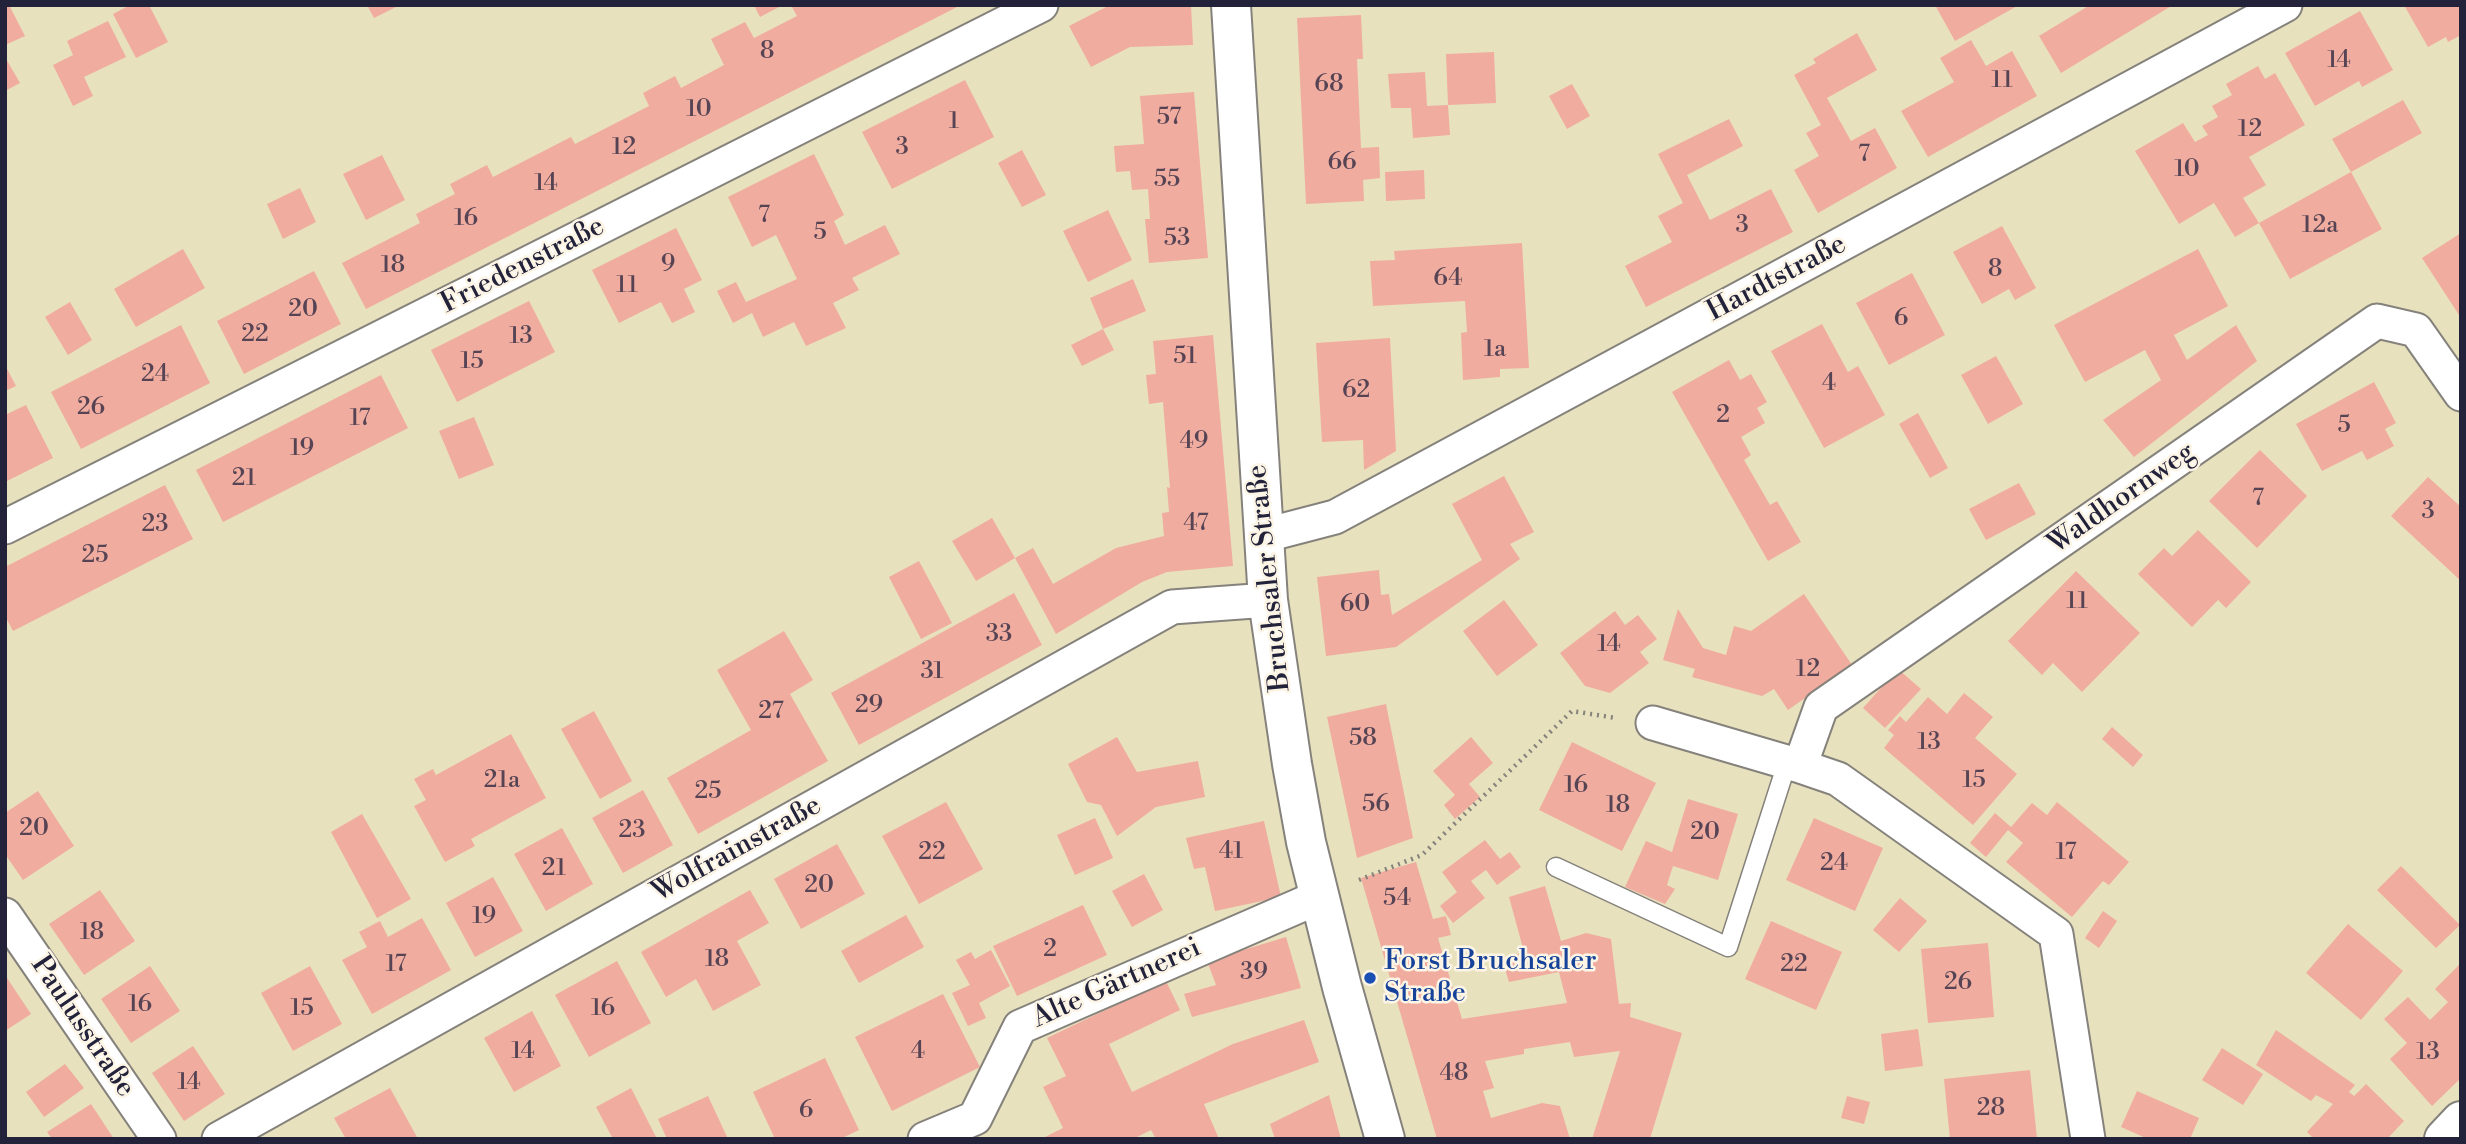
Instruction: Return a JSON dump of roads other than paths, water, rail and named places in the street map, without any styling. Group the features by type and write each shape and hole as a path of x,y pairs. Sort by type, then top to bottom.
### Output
{"street":[{"name":"Friedenstraße","path":"5,527 1041,5"},
{"name":"Bruchsaler Straße","path":"1231,5 1268,600 1306,842 1385,1139"},
{"name":"Hardtstraße","path":"1262,537 1335,517 2285,5"},
{"name":"Waldhornweg","path":"1793,764 1821,707 2377,321 2416,330 2461,394"},
{"name":"Wolfrainstraße","path":"219,1139 1172,607 1268,600"},
{"path":"1653,723 1838,779 2056,934 2088,1139"},
{"name":"Alte Gärtnerei","path":"925,1139 975,1118 1020,1027 1319,897"},
{"name":"Paulusstraße","path":"5,915 159,1139"},
{"path":"2444,1139 2461,1121"}],"lane":[{"path":"1556,867 1728,947 1793,764"}],"place":[{"name":"Forst Bruchsaler Straße","path":"1370,978"}]}
